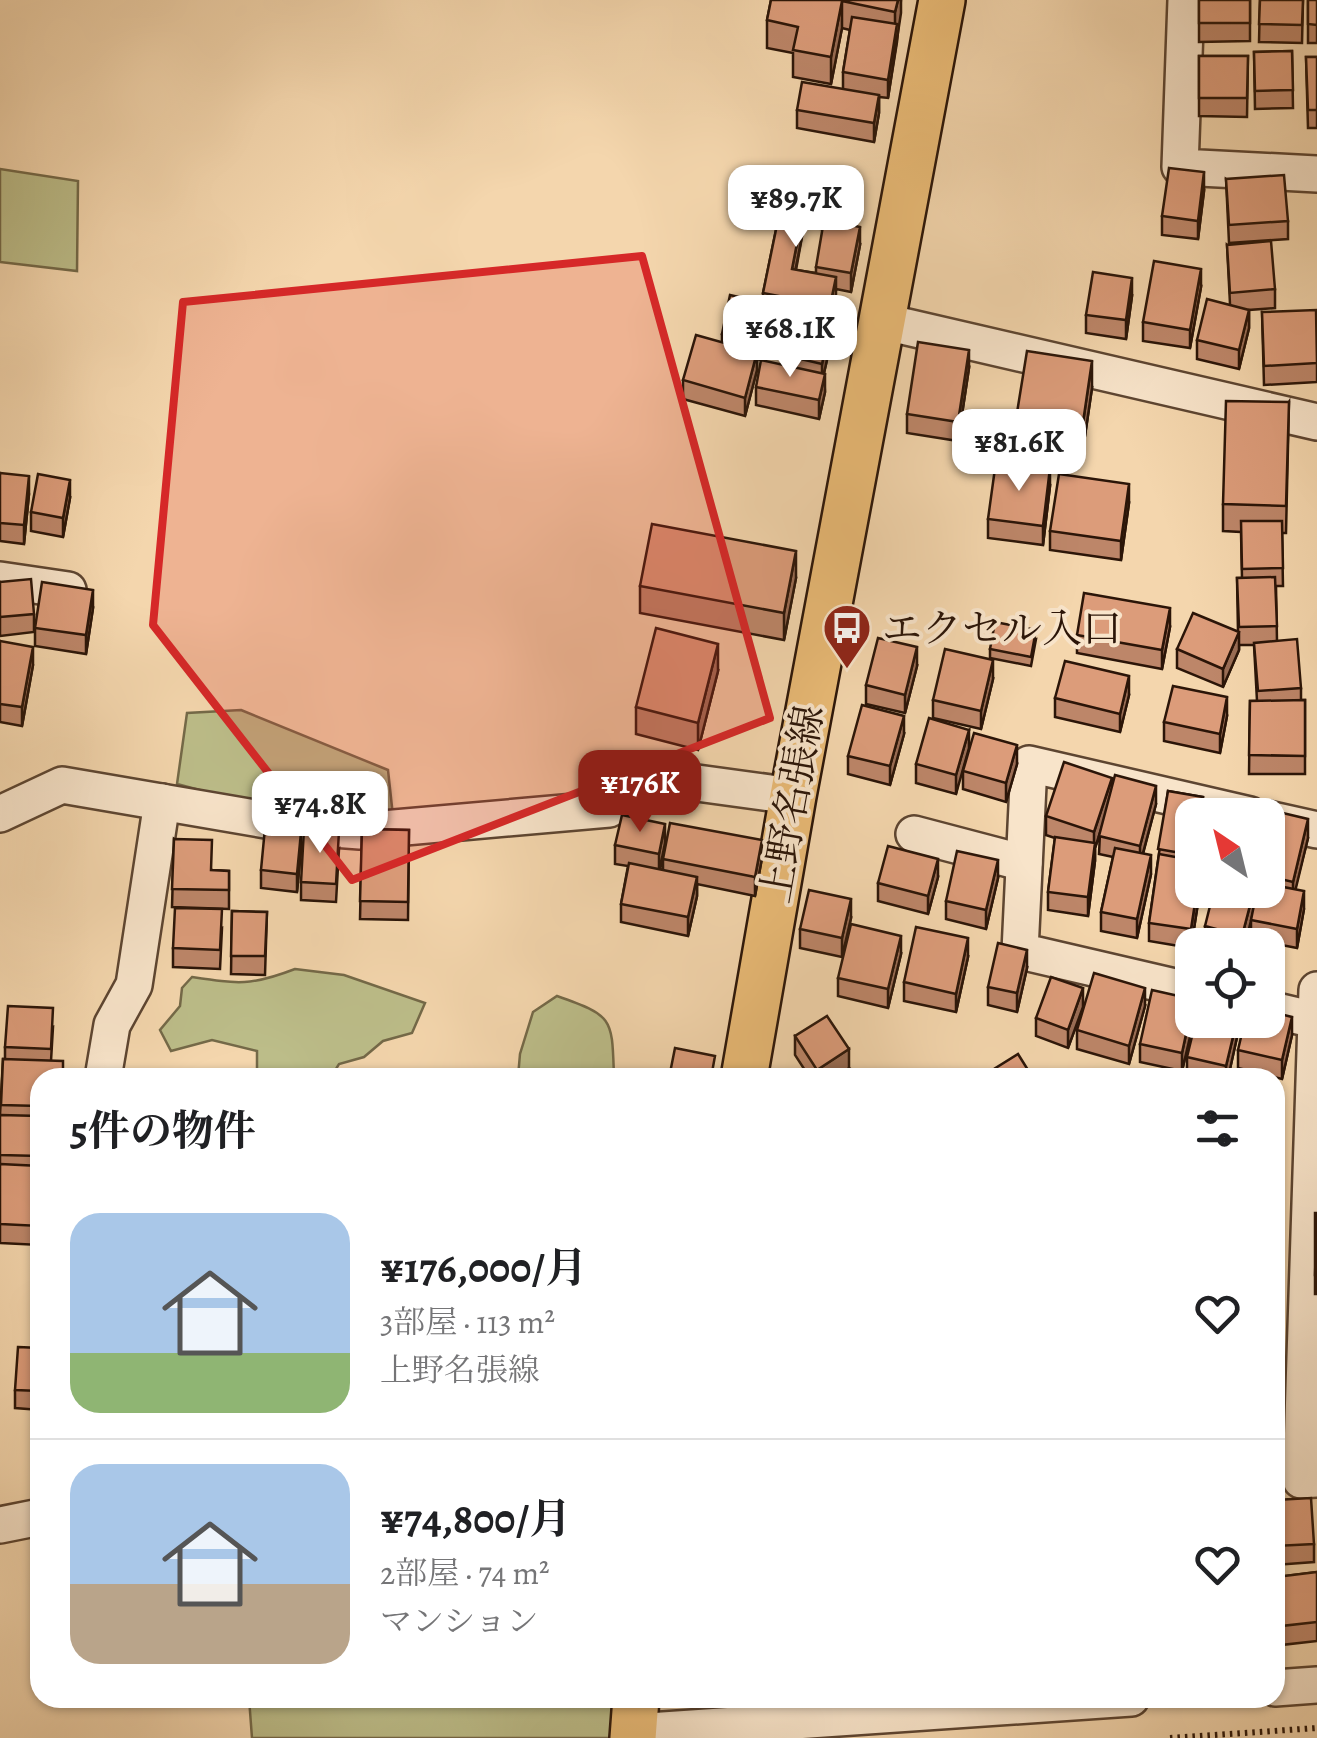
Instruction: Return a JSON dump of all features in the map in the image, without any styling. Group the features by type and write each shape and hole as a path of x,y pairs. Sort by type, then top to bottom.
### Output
{"main road":[{"name":"上野名張線","path":"746,1068 942,0"}],"street":[{"path":"1186,0 1180,167 1317,174"},
{"path":"881,321 1317,422"},
{"path":"0,580 68,590"},
{"path":"1175,987 1020,952 1029,764 1176,798"},
{"path":"0,814 62,784 307,827 360,831 609,809 660,778 793,796"},
{"path":"106,1068 112,1025 134,985 162,802"},
{"path":"1285,823 1317,830"},
{"path":"914,834 1024,862"},
{"path":"1285,1007 1316,1005 1301,1480 1317,1479"},
{"path":"0,1525 30,1519"},
{"path":"1285,1687 1317,1684"},
{"path":"634,1722 924,1708"}],"path":[{"path":"1170,1738 1286,1734 1317,1728"}],"highlighted area":[{"path":"642,256 770,718 352,880 153,625 183,302"}],"green space":[{"path":"0,169 78,181 77,271 0,262"},
{"path":"241,710 388,770 393,816 304,818 177,784 187,713"},
{"path":"295,969 344,975 425,1003 412,1033 383,1041 364,1057 337,1068 257,1068 257,1051 212,1040 171,1051 160,1030 180,1006 182,988 192,977 244,982"},
{"path":"557,996 600,1015 610,1031 613,1068 519,1068 533,1012"},
{"path":"250,1708 617,1708 614,1738 252,1738"}],"building":[{"path":"771,0 898,0 895,12 842,1 831,57 793,50 798,27 767,20"},
{"path":"1199,0 1250,0 1250,23 1199,23"},
{"path":"1260,0 1303,0 1302,25 1259,24"},
{"path":"1308,0 1317,0 1317,25 1308,24"},
{"path":"852,17 897,24 888,80 843,72"},
{"path":"1292,51 1293,90 1255,91 1254,52"},
{"path":"1199,56 1248,56 1247,98 1199,98"},
{"path":"1306,57 1317,57 1317,110 1308,110"},
{"path":"802,82 879,95 874,123 797,110"},
{"path":"1169,168 1204,172 1198,221 1162,216"},
{"path":"1284,175 1288,221 1229,225 1226,179"},
{"path":"786,181 825,189 821,211 804,207 792,269 836,277 830,306 763,293"},
{"path":"824,220 860,227 851,273 816,267"},
{"path":"1271,241 1275,289 1230,293 1227,245"},
{"path":"1154,261 1201,269 1190,330 1143,322"},
{"path":"1093,272 1132,278 1126,320 1086,315"},
{"path":"730,295 769,304 761,341 722,334"},
{"path":"1207,299 1249,310 1239,350 1197,340"},
{"path":"799,307 833,315 822,364 788,356"},
{"path":"1316,310 1317,363 1264,366 1262,312"},
{"path":"696,335 757,352 745,398 683,380"},
{"path":"918,342 969,350 958,422 907,414"},
{"path":"1027,351 1092,361 1081,436 1015,425"},
{"path":"761,360 825,374 819,400 756,387"},
{"path":"1226,401 1289,402 1286,506 1223,504"},
{"path":"996,461 1050,468 1043,526 988,519"},
{"path":"0,473 29,476 24,525 0,523"},
{"path":"38,474 70,480 63,518 31,512"},
{"path":"1059,474 1129,484 1121,541 1050,531"},
{"path":"1241,521 1282,521 1283,568 1242,569"},
{"path":"652,524 796,551 784,613 640,586"},
{"path":"1275,577 1277,626 1239,627 1237,578"},
{"path":"31,579 34,614 0,617 0,582"},
{"path":"42,582 93,590 86,635 35,628"},
{"path":"1084,593 1170,608 1162,650 1077,635"},
{"path":"1193,613 1239,632 1223,669 1177,649"},
{"path":"995,622 1036,630 1031,657 990,649"},
{"path":"656,628 718,644 698,723 636,707"},
{"path":"878,638 917,647 905,695 866,685"},
{"path":"1297,639 1301,688 1258,691 1254,643"},
{"path":"0,641 33,647 22,707 0,704"},
{"path":"945,649 993,660 981,711 933,700"},
{"path":"1065,661 1129,676 1120,714 1055,698"},
{"path":"1173,686 1227,697 1220,734 1164,722"},
{"path":"1305,700 1305,756 1249,755 1250,701"},
{"path":"862,705 904,716 890,766 848,756"},
{"path":"929,718 969,730 956,775 916,764"},
{"path":"974,733 1017,745 1006,783 963,771"},
{"path":"1064,762 1112,778 1094,832 1046,816"},
{"path":"1115,775 1156,786 1140,846 1099,836"},
{"path":"1168,791 1203,797 1175,798 1175,852 1158,849"},
{"path":"1285,814 1308,819 1293,882 1285,880"},
{"path":"622,815 665,824 659,854 615,845"},
{"path":"670,823 762,840 755,877 663,859"},
{"path":"265,828 301,832 297,874 261,870"},
{"path":"304,829 339,831 336,884 301,882"},
{"path":"362,829 409,830 408,902 360,901"},
{"path":"1055,837 1095,843 1088,897 1048,892"},
{"path":"174,839 212,840 211,870 229,871 229,890 172,889"},
{"path":"888,846 938,859 928,896 878,883"},
{"path":"1115,848 1151,855 1137,919 1101,912"},
{"path":"957,851 998,860 986,910 946,901"},
{"path":"1159,854 1175,857 1175,908 1194,908 1191,928 1149,923"},
{"path":"629,863 697,877 688,917 621,904"},
{"path":"1285,887 1304,891 1297,929 1251,920 1253,908 1285,908"},
{"path":"809,890 851,899 842,938 800,929"},
{"path":"175,908 222,909 220,950 173,948"},
{"path":"1210,908 1249,908 1244,928 1205,926"},
{"path":"232,911 267,912 265,956 231,956"},
{"path":"851,924 901,936 888,989 838,978"},
{"path":"916,927 968,938 956,994 904,982"},
{"path":"998,943 1027,950 1017,993 988,987"},
{"path":"1094,973 1145,988 1129,1046 1077,1030"},
{"path":"1051,977 1083,988 1068,1030 1036,1018"},
{"path":"1152,990 1175,995 1175,1038 1185,1038 1182,1053 1140,1044"},
{"path":"8,1006 53,1008 51,1049 5,1047"},
{"path":"1285,1015 1292,1017 1282,1060 1238,1050 1241,1038 1285,1038"},
{"path":"827,1016 849,1049 816,1068 795,1036"},
{"path":"1192,1038 1233,1038 1226,1066 1187,1057"},
{"path":"675,1048 715,1056 713,1068 671,1068"},
{"path":"1018,1054 1027,1068 996,1068"},
{"path":"3,1059 63,1061 63,1068 30,1068 30,1106 1,1105"},
{"path":"0,1115 30,1116 30,1156 0,1155"},
{"path":"0,1164 30,1166 30,1226 0,1224"},
{"path":"1317,1213 1317,1275 1315,1275"},
{"path":"18,1347 30,1348 30,1391 15,1390"},
{"path":"1311,1498 1314,1544 1285,1545 1285,1499"},
{"path":"1317,1572 1317,1622 1285,1626 1285,1576"}],"place":[{"name":"エクセル入口","path":"847,670"}]}
